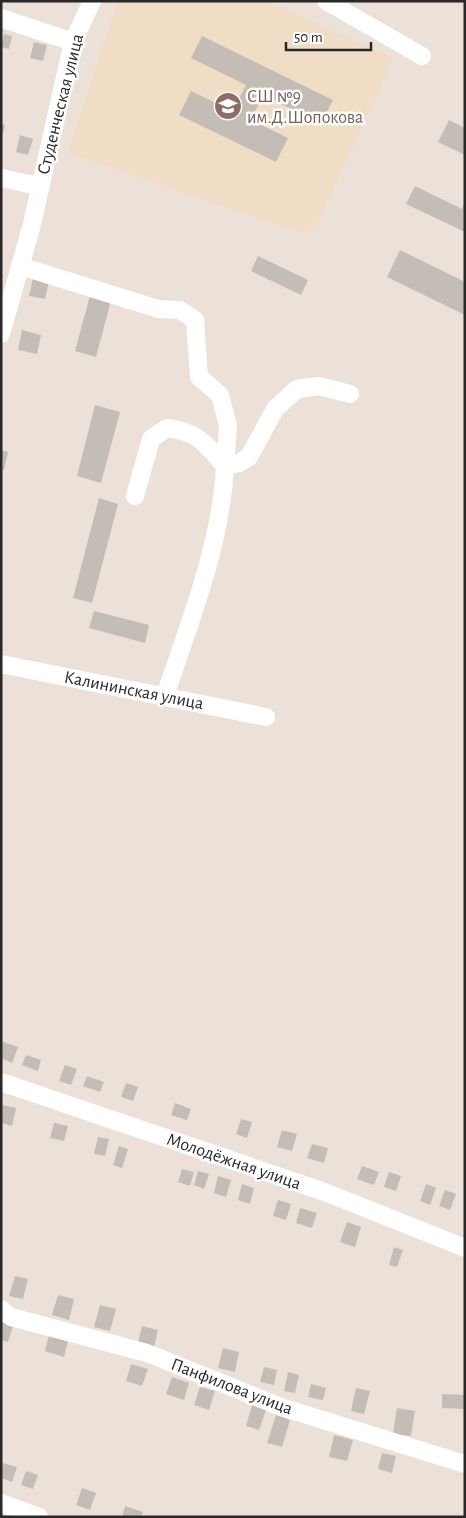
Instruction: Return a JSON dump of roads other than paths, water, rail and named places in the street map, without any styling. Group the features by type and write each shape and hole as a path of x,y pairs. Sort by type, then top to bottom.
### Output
{"street":[{"name":"Студенческая улица","path":"20,266 31,228 73,42 92,1"},
{"path":"326,1 422,56"},
{"path":"1,18 73,42"},
{"path":"1,178 40,186"},
{"path":"1,334 20,266 158,309 180,310 195,320 200,377 220,395 228,426 223,502 206,572 165,696"},
{"path":"225,466 239,463 249,457 274,409 297,389 320,386 350,394"},
{"path":"135,496 151,439 167,428 186,430 205,443 225,466"},
{"name":"Калининская улица","path":"1,664 266,717"},
{"name":"Молодёжная улица","path":"1,1082 322,1191 465,1248"},
{"name":"Панфилова улица","path":"1,1309 11,1317 147,1353 281,1407 465,1464"},
{"path":"1,1503 39,1517"}],"place":[{"name":"СШ №9 им.Д.Шопокова","path":"228,106"}]}
